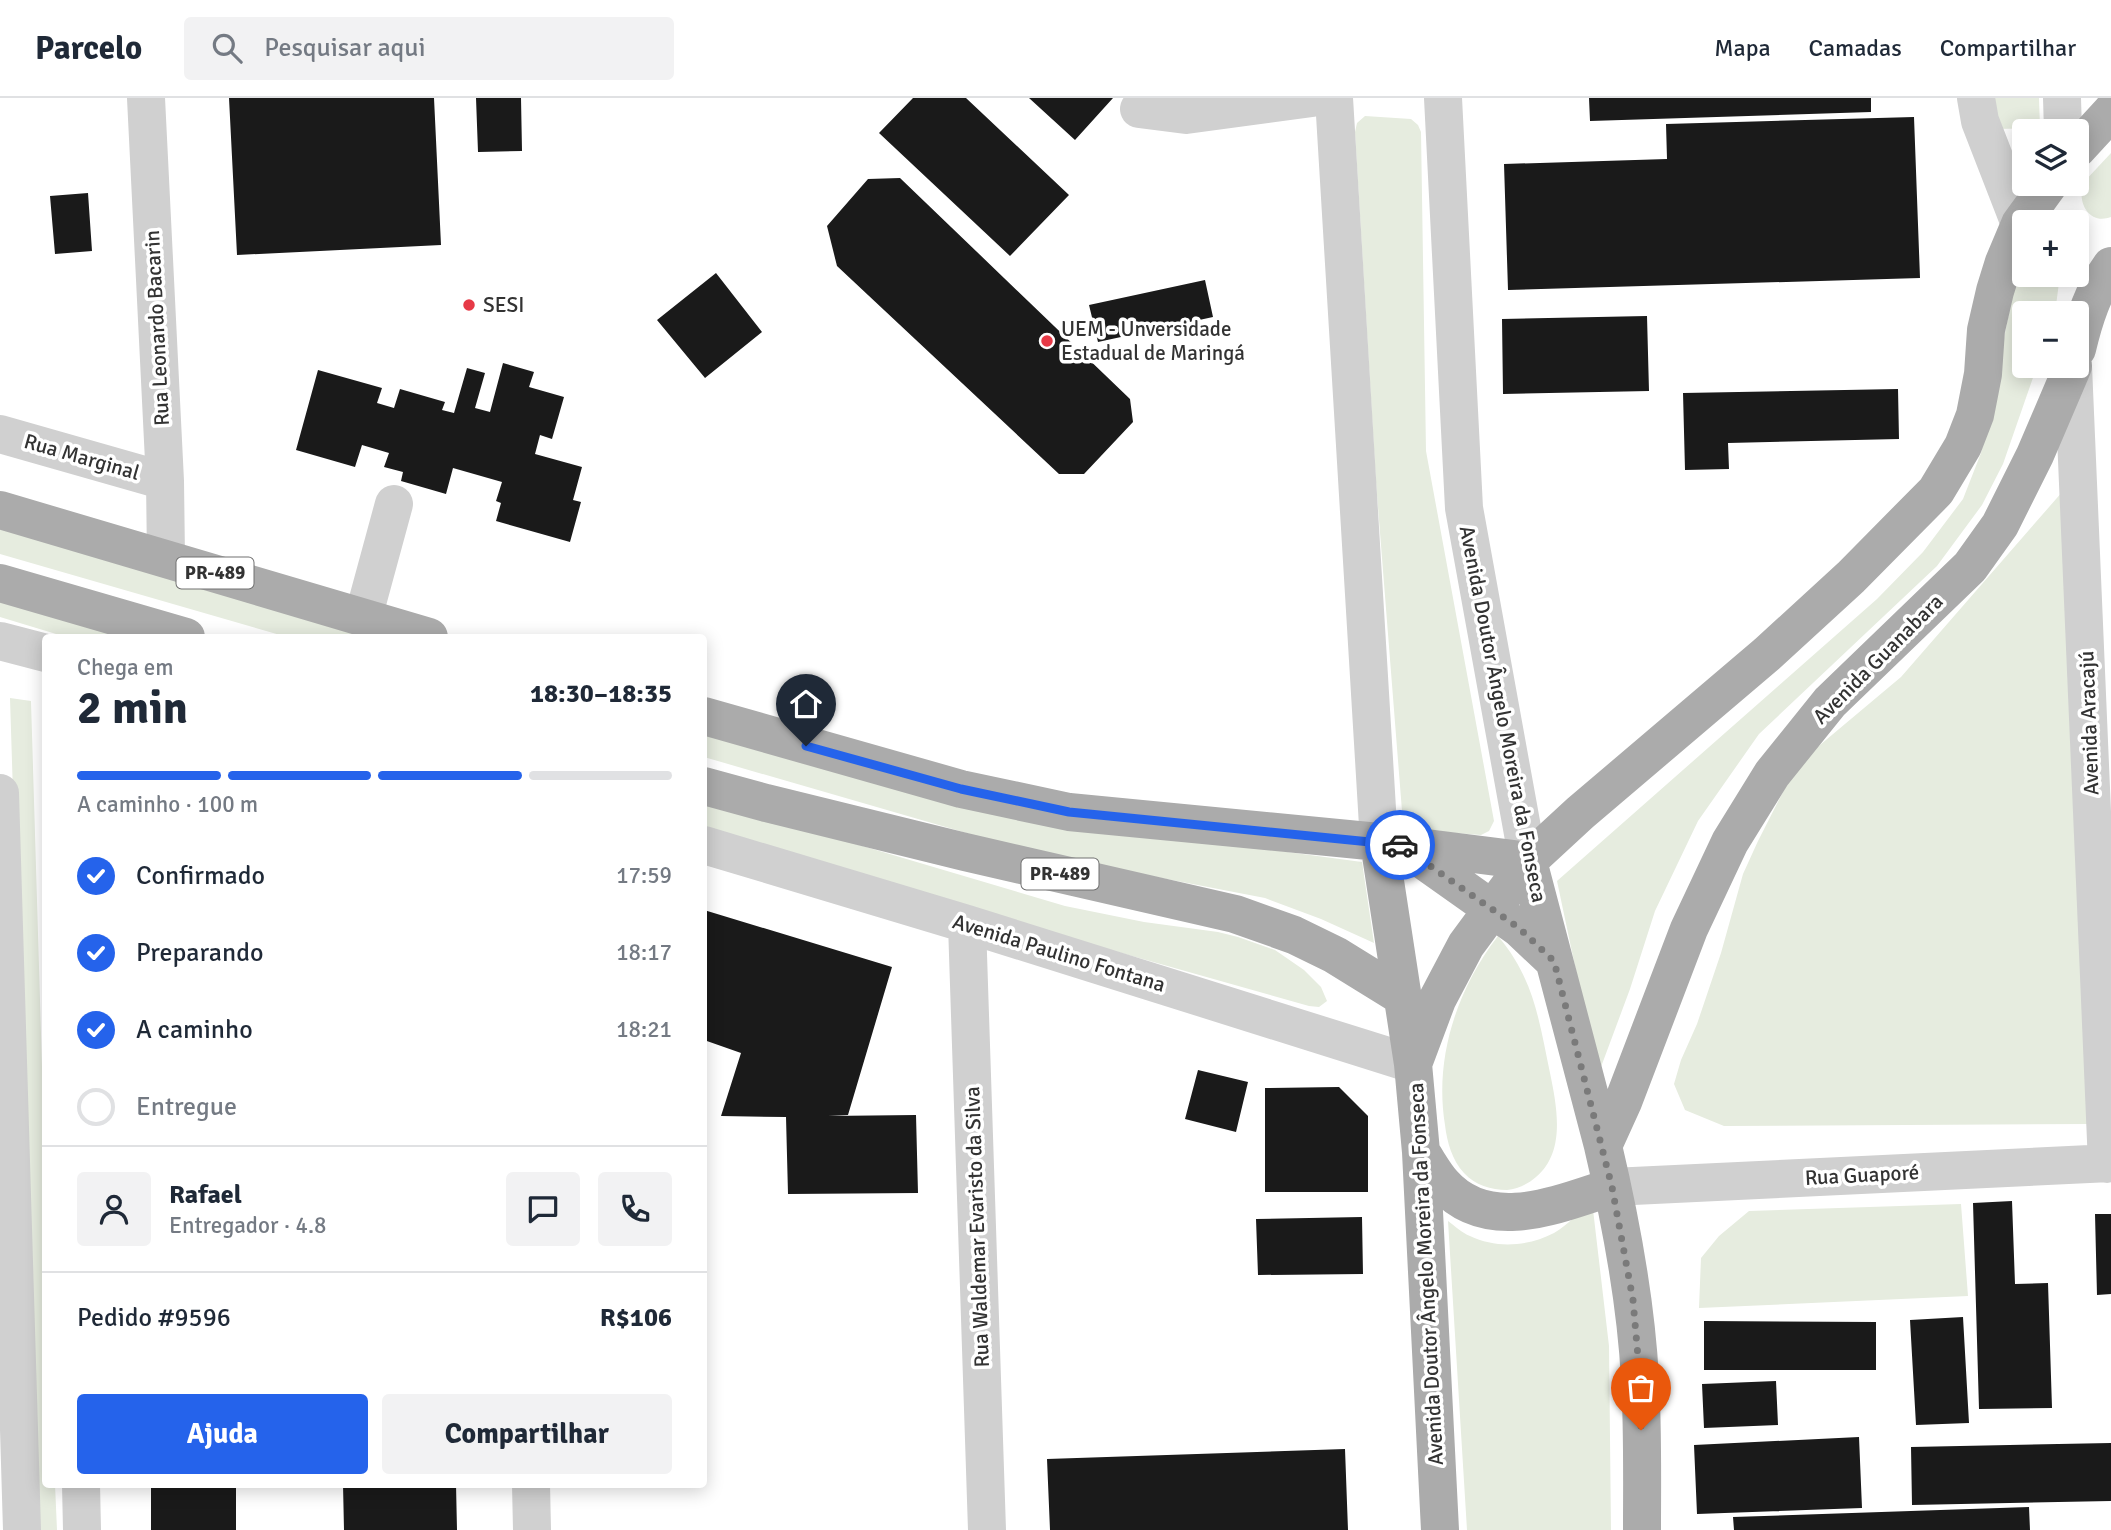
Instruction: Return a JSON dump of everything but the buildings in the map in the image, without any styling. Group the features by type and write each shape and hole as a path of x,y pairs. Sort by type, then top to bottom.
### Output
{"main road":[{"path":"2089,136 2111,112"},
{"path":"1413,1064 1437,999 1466,945 1528,861 1580,813 1767,654 1851,577 1936,491 1962,446 1975,415 1983,374 1986,330 1995,291 2012,243"},
{"path":"2089,307 2099,282 2111,266"},
{"name":"Avenida Guanabara","path":"1603,1146 1633,1077 1689,929 1730,842 1772,774 1830,702 1970,567 2000,525 2035,455 2068,378"},
{"name":"PR-489","path":"0,510 419,634"},
{"path":"0,583 176,634"},
{"path":"707,717 961,789 1069,812 1390,844 1528,861"},
{"name":"PR-489","path":"707,787 965,852 1235,914 1294,935 1335,955 1403,997"},
{"path":"1390,844 1493,908 1554,961"},
{"name":"Avenida Doutor Ângelo Moreira da Fonseca","path":"1390,844 1403,997 1413,1064 1421,1152 1440,1530"},
{"name":"Avenida Doutor Ângelo Moreira da Fonseca","path":"1528,861 1603,1146 1633,1300 1640,1380 1642,1530"},
{"path":"1421,1152 1443,1185 1466,1202 1492,1211 1513,1213 1545,1208 1612,1187"}],"street":[{"name":"Rua Leonardo Bacarin","path":"146,98 166,558"},
{"path":"1139,109 1185,115 1312,98"},
{"name":"Avenida Doutor Ângelo Moreira da Fonseca","path":"1334,98 1390,844"},
{"name":"Avenida Doutor Ângelo Moreira da Fonseca","path":"1443,98 1464,508 1528,861"},
{"path":"1976,98 1980,121 2015,210"},
{"path":"2062,98 2063,119"},
{"name":"Avenida Aracajú","path":"2074,378 2109,1163"},
{"name":"Rua Marginal","path":"0,434 164,481"},
{"path":"363,618 394,504"},
{"path":"0,641 42,652"},
{"path":"0,793 22,1530"},
{"name":"Avenida Paulino Fontana","path":"707,846 967,924 1413,1064"},
{"name":"Rua Waldemar Evaristo da Silva","path":"967,924 987,1530"},
{"name":"Rua Guaporé","path":"1612,1187 2109,1163"},
{"path":"81,1488 82,1530"},
{"path":"531,1488 532,1530"}],"shaded area":[{"path":"1994,98 2039,98 2040,119 2012,119 2012,129 1995,129"},
{"path":"1365,116 1411,119 1421,132 1426,451 1494,821 1489,831 1481,835 1416,830 1407,824 1402,811 1376,482 1355,132 1357,123"},
{"path":"2111,153 2111,217 2096,218 2089,213 2089,210 2086,210 2082,196 2089,196 2089,177"},
{"path":"2058,287 2057,301 2012,301 2012,378 2033,378 2003,464 1982,505 1937,566 1759,734 1698,821 1655,911 1598,1075 1557,881 1877,599 1923,552 1963,499 1981,453 2014,288"},
{"path":"2063,491 2089,1124 1724,1126 1685,1110 1674,1084 1681,1060 1697,1024 1721,953 1743,874 1786,786 1814,750 1901,677"},
{"path":"0,525 382,634 277,634 0,554"},
{"path":"0,590 149,634 56,634 0,617"},
{"path":"10,698 31,701 42,1067 42,1488 55,1488 57,1530 36,1530"},
{"path":"707,727 1280,851 1362,862 1374,943 1265,898 1042,855 707,758"},
{"path":"707,800 1065,906 1238,937 1275,950 1304,970 1321,987 1327,1001 1319,1007 1309,1006 863,880 707,832"},
{"path":"1498,936 1520,968 1533,1001 1557,1114 1555,1142 1546,1167 1526,1184 1507,1190 1478,1184 1460,1168 1449,1144 1442,1100 1446,1050 1460,1001 1471,978"},
{"path":"1592,1201 1609,1346 1611,1530 1467,1530 1448,1221 1464,1233 1480,1240 1502,1244 1524,1243 1554,1233"},
{"path":"1961,1204 1968,1296 1699,1308 1701,1258 1719,1236 1749,1211"}],"way so far":[{"path":"1400,845 1493,908 1554,961 1603,1146 1633,1300 1641,1430"}],"place":[{"name":"SESI","path":"469,305"},
{"name":"UEM - Unversidade Estadual de Maringá","path":"1047,341"}],"route":[{"path":"806,746 961,789 1069,812 1400,845"}]}
